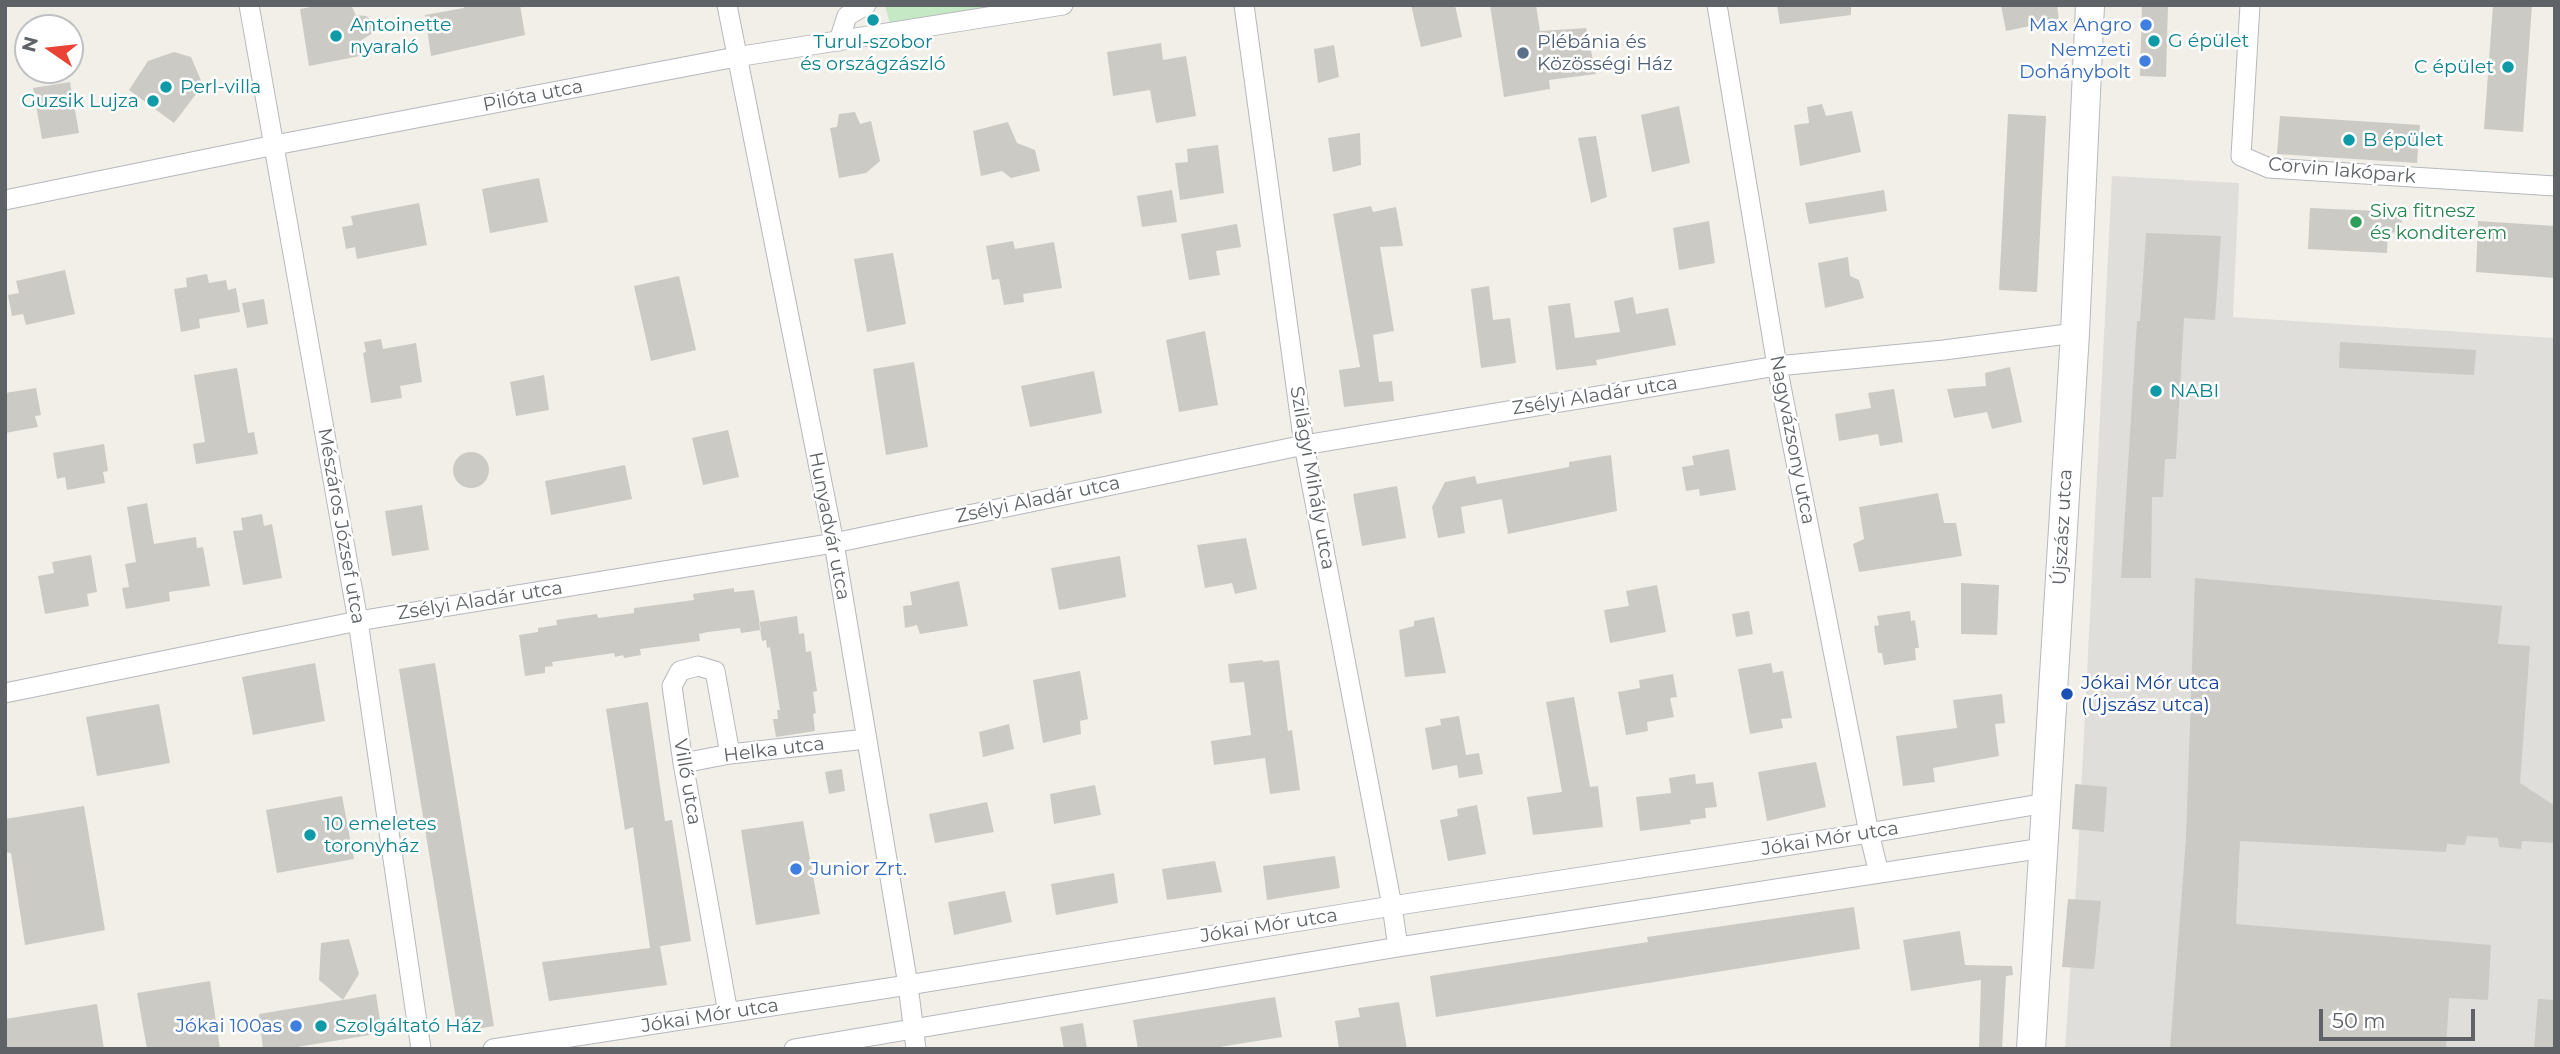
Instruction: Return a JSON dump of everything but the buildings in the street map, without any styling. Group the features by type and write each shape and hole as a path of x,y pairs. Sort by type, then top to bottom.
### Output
{"street":[{"name":"Mészáros József utca","path":"249,5 358,621 421,1049"},
{"name":"Hunyadvár utca","path":"727,5 834,543 915,1040"},
{"path":"839,41 847,16 866,5"},
{"name":"Pilóta utca","path":"5,201 275,145 736,57 1063,5"},
{"name":"Szilágyi Mihály utca","path":"1244,5 1304,445 1398,947"},
{"name":"Nagyvázsony utca","path":"1717,5 1777,366 1869,833 1880,873"},
{"name":"Újszász utca","path":"2031,1049 2075,333 2090,5"},
{"name":"Corvin lakópark","path":"2250,5 2241,156 2269,168 2555,186"},
{"name":"Zsélyi Aladár utca","path":"5,693 358,621 834,543 1304,445 1777,366 1944,350 2075,333"},
{"name":"Villő utca","path":"728,1013 683,763 672,686 680,671 698,666 715,671 730,754"},
{"name":"Helka utca","path":"683,763 730,754 866,739"},
{"name":"Jókai Mór utca","path":"492,1049 2046,803"},
{"path":"794,1049 915,1040 1398,947 2043,848"}],"shaded area":[{"path":"2112,176 2239,183 2233,317 2555,338 2555,1049 2065,1049 2077,873"}],"green space":[{"path":"885,5 1039,5 891,28"}],"place":[{"name":"Turul-szobor és országzászló","path":"873,20"},
{"name":"Max Angro","path":"2146,25"},
{"name":"Antoinette nyaraló","path":"336,36"},
{"name":"G épület","path":"2154,41"},
{"name":"Plébánia és Közösségi Ház","path":"1523,53"},
{"name":"Nemzeti Dohánybolt","path":"2145,61"},
{"name":"C épület","path":"2508,67"},
{"name":"Perl-villa","path":"166,87"},
{"name":"Guzsik Lujza","path":"153,101"},
{"name":"B épület","path":"2349,140"},
{"name":"Siva fitnesz és konditerem","path":"2356,222"},
{"name":"NABI","path":"2156,391"},
{"name":"Jókai Mór utca (Újszász utca)","path":"2067,694"},
{"name":"10 emeletes toronyház","path":"310,835"},
{"name":"Junior Zrt.","path":"796,869"},
{"name":"Jókai 100as","path":"296,1026"},
{"name":"Szolgáltató Ház","path":"321,1026"}]}
